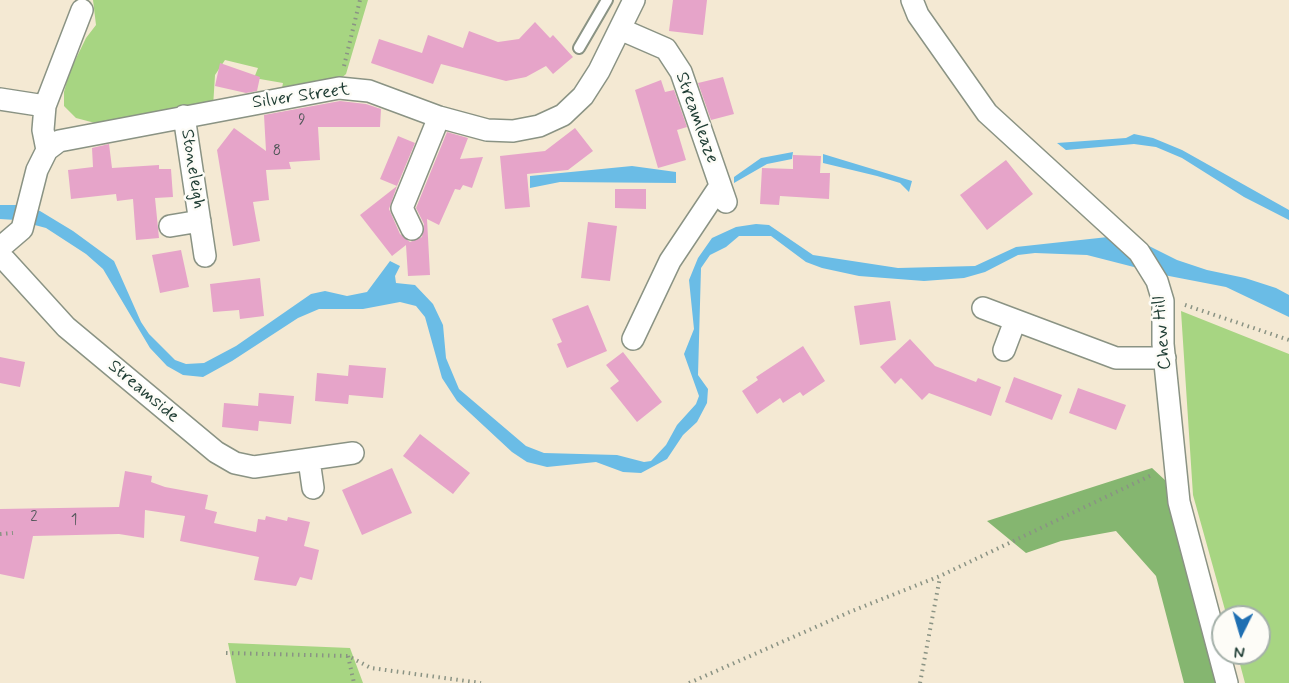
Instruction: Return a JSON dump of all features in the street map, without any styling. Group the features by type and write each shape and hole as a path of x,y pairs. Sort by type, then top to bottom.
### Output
{"street":[{"name":"Silver Street","path":"47,150 59,141 339,88 369,91 439,117 487,130 513,131 539,126 563,115 583,96 594,80 634,0"},
{"name":"Chew Hill","path":"912,0 918,15 987,113 1138,252 1158,281 1163,307 1165,358 1179,502 1227,683"},
{"path":"2,255 22,229 37,170 47,150 43,130 45,106 82,10"},
{"name":"Streamleaze","path":"620,29 666,49 676,65 723,194 670,261 633,339"},
{"path":"0,99 45,106"},
{"name":"Stoneleigh","path":"184,116 206,256"},
{"path":"412,229 402,208 439,117"},
{"name":"Stoneleigh","path":"170,226 200,221"},
{"name":"Streamside","path":"2,255 66,327 216,452 235,463 254,467 352,453"},
{"path":"984,308 1116,358 1165,358"},
{"path":"1004,350 1015,321"},
{"path":"309,460 313,488"}],"lane":[{"path":"579,48 607,0"}],"path":[{"path":"339,88 360,0"},
{"path":"1163,307 1182,304 1289,340"},
{"path":"689,683 852,611 940,576 1158,472 1175,469"},
{"path":"0,534 13,533"},
{"path":"921,683 940,576"},
{"path":"226,652 348,656 371,668 481,683"},
{"path":"348,656 354,683"}],"green space":[{"path":"93,0 368,0 346,74 338,81 281,93 283,83 254,78 258,68 225,60 215,75 213,107 95,123 76,118 64,106 64,92 69,73 86,38 96,25"},
{"path":"1181,311 1289,354 1289,683 1245,683 1240,665 1271,665 1271,605 1224,605 1193,495"},
{"path":"1152,468 1166,481 1217,683 1184,683 1156,576 1116,531 1061,541 1026,553 987,521"},
{"path":"228,643 350,648 363,683 236,683"}],"water":[{"path":"1134,134 1153,138 1182,150 1289,210 1289,220 1244,197 1182,158 1156,147 1134,144 1066,150 1057,143 1126,138"},
{"path":"793,152 792,159 767,164 734,183 734,177 761,158"},
{"path":"823,154 912,181 909,192 900,183 823,163"},
{"path":"632,166 676,172 676,183 560,182 530,188 530,176"},
{"path":"0,205 18,205 40,211 73,231 114,261 141,322 149,334 175,360 186,364 204,363 236,346 311,294 325,291 347,296 367,292 390,261 400,266 395,276 396,283 415,285 433,304 443,325 446,358 459,389 526,446 544,453 617,455 644,462 651,461 666,445 677,425 696,404 699,396 684,354 694,329 689,280 698,258 712,238 736,227 769,225 813,255 898,268 975,266 1016,247 1108,237 1141,242 1177,260 1276,288 1289,295 1289,317 1226,287 1169,276 1087,255 1035,253 1018,255 985,272 964,278 924,281 859,276 822,268 806,262 771,236 739,236 726,247 710,255 701,268 698,375 708,389 707,403 697,422 683,435 667,459 641,473 623,472 596,462 547,467 527,462 512,452 457,401 442,378 425,317 416,306 400,302 363,309 319,309 298,318 203,377 183,375 167,366 150,348 103,269 86,254 46,228 16,220 0,219"}],"building":[{"path":"673,0 707,0 703,35 669,31"},
{"path":"535,22 550,38 553,35 573,57 553,74 546,66 526,77 506,81 441,64 433,84 371,63 379,39 422,53 428,35 463,48 469,31 498,42 519,39"},
{"path":"220,63 260,77 257,91 246,93 215,86"},
{"path":"723,77 734,114 711,120 698,83"},
{"path":"661,80 665,92 674,90 687,127 677,130 686,160 658,168 635,90"},
{"path":"340,101 366,104 381,109 380,127 318,127 320,160 289,162 291,169 266,170 269,200 253,202 260,241 233,246 217,150 234,128 266,151 264,115"},
{"path":"575,128 593,151 568,170 527,174 530,207 505,209 500,156 545,151"},
{"path":"447,132 468,138 460,159 483,157 472,188 463,185 460,190 455,189 439,225 427,219 430,275 408,276 406,245 392,256 360,215 397,186 389,209 400,234 410,242 422,237 424,224 416,208"},
{"path":"398,136 415,143 397,186 380,179"},
{"path":"109,144 112,168 159,165 159,169 171,169 173,197 155,198 159,238 136,240 133,199 117,201 116,194 71,199 68,170 93,167 92,148"},
{"path":"793,155 821,156 820,173 830,173 829,199 780,196 779,205 760,204 762,168 793,169"},
{"path":"1006,160 1033,194 987,230 960,195"},
{"path":"615,189 646,189 646,209 615,208"},
{"path":"588,222 617,226 610,281 581,278"},
{"path":"181,250 189,287 160,293 152,255"},
{"path":"260,278 264,316 240,319 239,310 213,312 210,284"},
{"path":"890,301 896,340 860,345 854,306"},
{"path":"588,305 607,351 567,368 557,344 562,342 552,319"},
{"path":"910,339 935,366 976,382 978,378 1001,387 991,416 929,393 922,400 901,378 895,384 880,367"},
{"path":"803,346 825,381 803,396 800,392 783,403 780,398 757,414 742,391 758,380 756,377"},
{"path":"623,352 662,402 637,422 610,388 619,381 606,365"},
{"path":"0,357 25,362 20,387 0,383"},
{"path":"349,365 386,368 383,398 349,395 348,404 315,401 317,373 348,376"},
{"path":"1014,377 1062,395 1052,420 1005,402"},
{"path":"1078,388 1126,405 1116,430 1069,413"},
{"path":"259,393 294,396 291,424 259,421 258,431 222,427 224,403 258,406"},
{"path":"420,434 470,473 453,494 403,456"},
{"path":"392,468 412,513 362,535 342,490"},
{"path":"125,471 152,476 151,482 165,487 208,495 205,509 217,512 214,523 256,532 258,519 265,520 266,516 287,521 288,517 310,522 304,546 319,550 312,580 300,577 296,586 254,580 259,557 180,541 185,516 145,510 144,538 119,534 33,536 24,579 0,574 0,509 119,507"}]}
